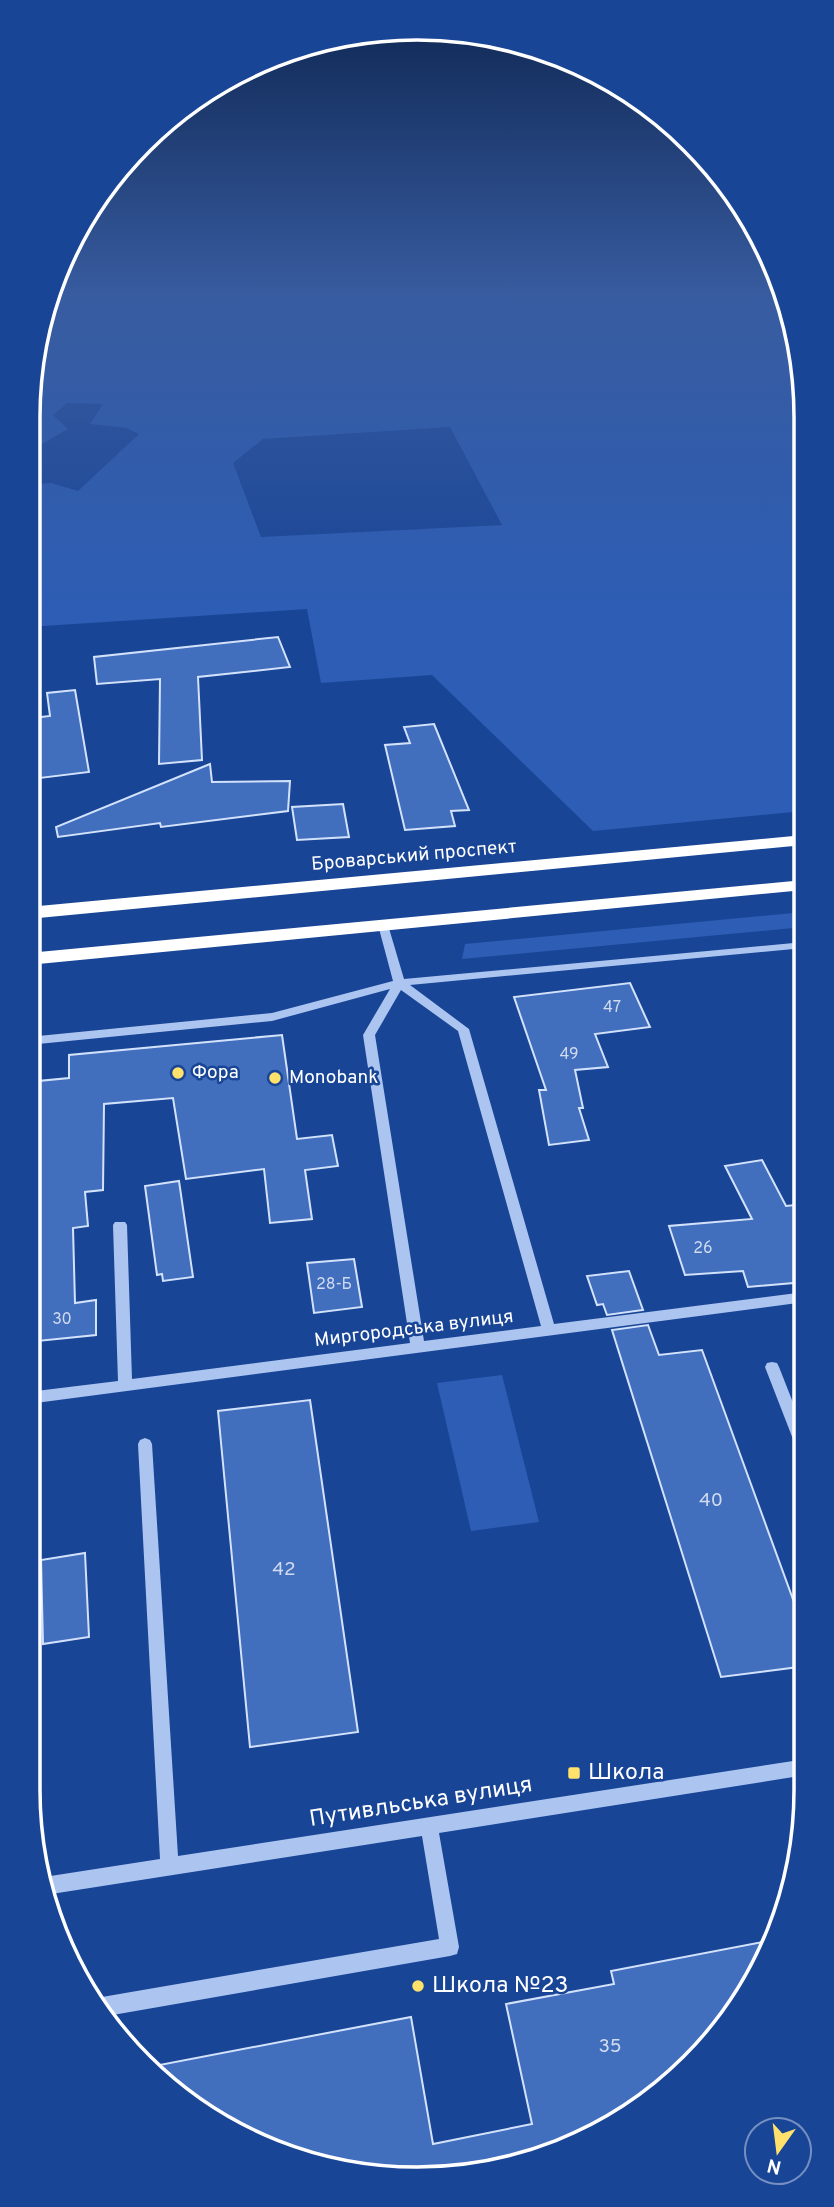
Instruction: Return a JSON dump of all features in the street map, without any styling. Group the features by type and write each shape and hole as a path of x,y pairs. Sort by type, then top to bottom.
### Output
{"highway":[{"name":"Броварський проспект","path":"40,912 794,841"},
{"path":"40,958 794,886"}],"street":[{"path":"383,925 399,983 463,1029 549,1331"},
{"path":"40,1040 272,1017 399,983 794,946"},
{"path":"399,983 369,1034 418,1348"},
{"path":"120,1225 125,1385"},
{"name":"Миргородська вулиця","path":"40,1396 794,1298"},
{"path":"772,1367 794,1424"},
{"path":"145,1444 170,1866"},
{"name":"Путивльська вулиця","path":"52,1884 794,1769"},
{"path":"109,2006 450,1947 429,1827"}],"shaded area":[{"path":"41,403 793,403 794,812 593,831 432,675 321,683 307,609 40,626 40,484 51,483 78,491 139,434 127,428 90,424 103,404 67,403 53,415 68,429 40,445","holes":["450,427 502,525 261,537 233,463 263,439"]},
{"path":"794,913 794,928 462,959 465,944"},
{"path":"502,1375 539,1522 471,1531 437,1383"}],"building":[{"path":"278,637 290,667 198,677 202,760 159,764 160,679 97,684 94,657"},
{"path":"75,690 89,772 40,778 40,717 50,716 47,693"},
{"path":"434,724 469,810 451,811 455,826 405,830 385,745 410,743 404,727"},
{"path":"210,764 212,782 290,781 288,811 161,827 160,823 58,837 56,827"},
{"path":"343,804 349,837 297,840 292,807"},
{"path":"630,983 650,1027 595,1034 608,1067 575,1070 583,1108 579,1108 589,1140 549,1145 539,1090 546,1090 514,997"},
{"path":"282,1035 297,1139 332,1135 338,1166 305,1170 312,1219 270,1223 264,1169 186,1179 173,1098 104,1104 103,1190 85,1192 88,1226 73,1228 75,1303 96,1300 96,1335 40,1341 40,1081 69,1078 69,1055"},
{"path":"762,1160 786,1206 794,1205 794,1283 748,1287 743,1271 685,1275 669,1226 752,1219 725,1166"},
{"path":"179,1181 193,1277 163,1281 162,1274 157,1275 145,1186"},
{"path":"354,1259 362,1307 314,1313 307,1263"},
{"path":"629,1271 643,1310 607,1315 603,1304 597,1305 587,1276"},
{"path":"648,1325 659,1355 702,1350 794,1602 794,1668 721,1677 612,1330"},
{"path":"310,1400 358,1732 250,1747 218,1411"},
{"path":"85,1553 89,1637 43,1644 41,1560"},
{"path":"761,1942 743,1978 716,2019 683,2056 646,2089 584,2128 538,2147 491,2160 417,2167 368,2164 319,2154 250,2128 188,2089 160,2065 411,2017 433,2144 532,2124 506,2004 614,1984 611,1971"}],"place":[{"name":"Фора","path":"178,1073"},
{"name":"Monobank","path":"275,1078"},
{"name":"Школа","path":"574,1773"},
{"name":"Школа №23","path":"418,1986"}]}
